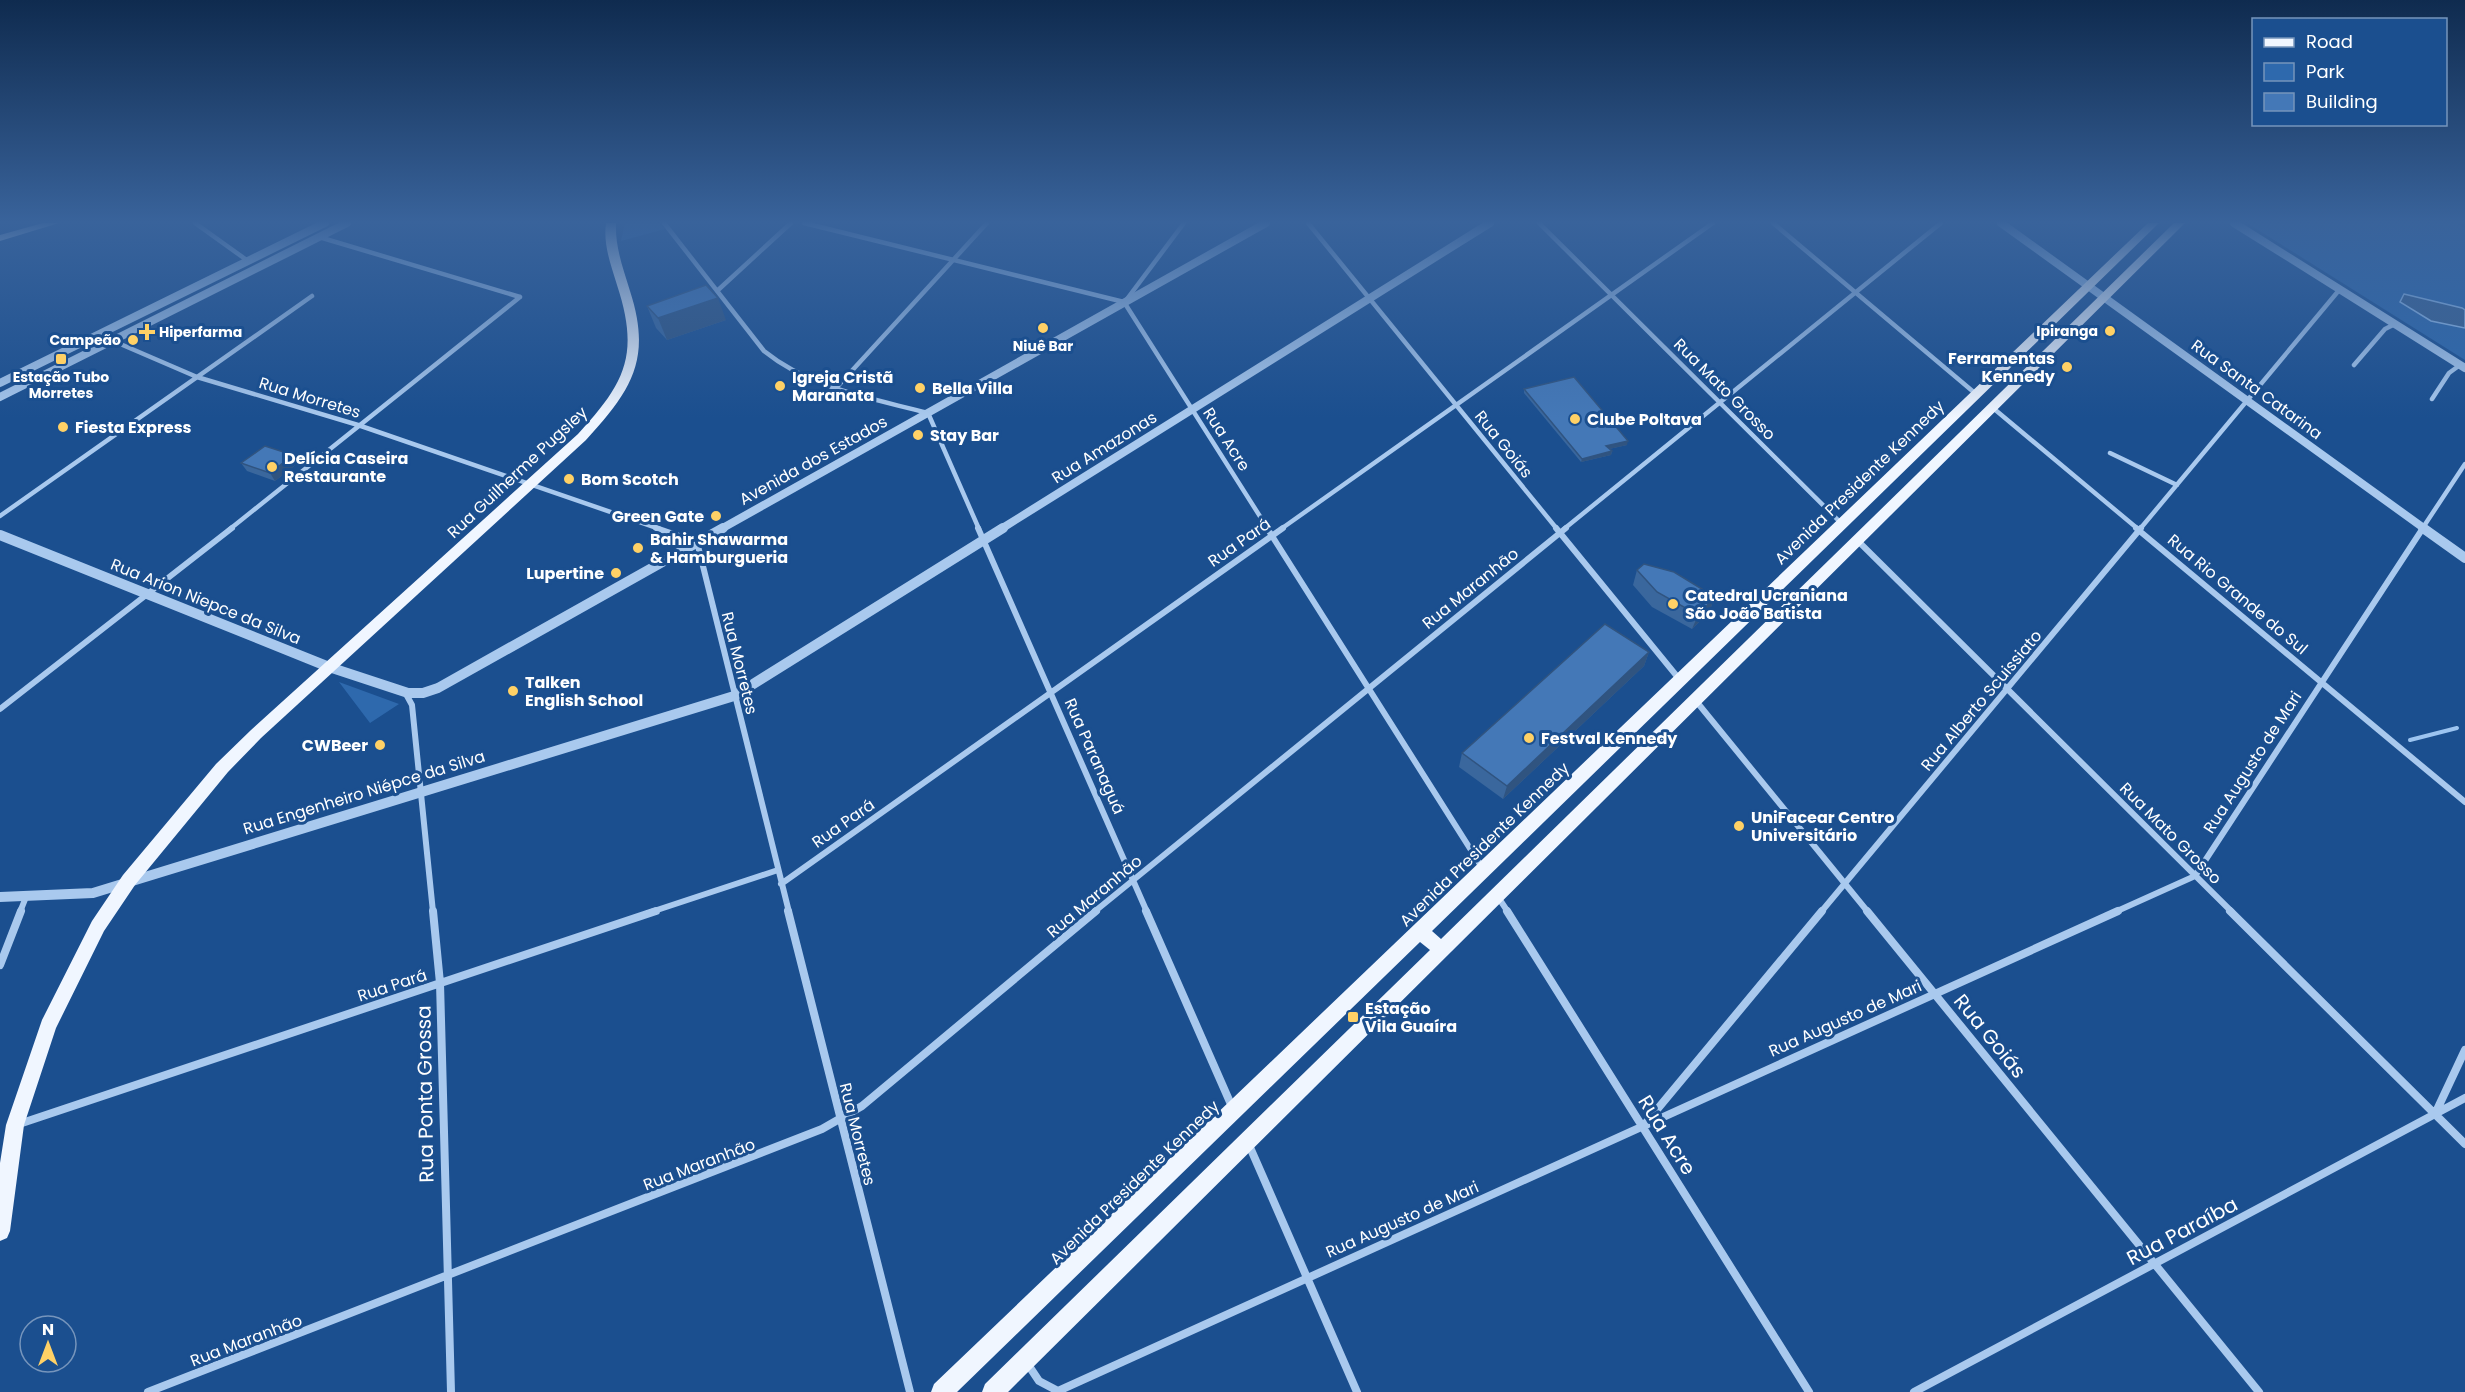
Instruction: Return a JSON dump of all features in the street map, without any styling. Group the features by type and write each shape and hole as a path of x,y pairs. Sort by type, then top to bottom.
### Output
{"main road":[{"name":"Rua Guilherme Pugsley","path":"0,1231 15,1125 48,1026 98,926 129,880 222,768 599,419 622,387 633,358 636,327 624,288"},
{"name":"Avenida Presidente Kennedy","path":"942,1392 2086,288"},
{"path":"993,1392 2114,288"},
{"path":"1764,598 1777,609 1781,617"},
{"path":"1420,931 1442,950"}],"street":[{"path":"0,383 193,288"},
{"path":"0,397 216,288"},
{"path":"0,709 150,593 520,297 490,288"},
{"path":"715,288 771,358 790,371 837,387 928,412"},
{"path":"717,291 720,288"},
{"path":"837,387 927,288"},
{"path":"1067,288 1124,302 1135,288"},
{"name":"Avenida dos Estados","path":"402,692 415,694 438,688 1149,288"},
{"name":"Rua Goiás","path":"1359,288 1680,680"},
{"name":"Rua Amazonas","path":"734,696 1386,288"},
{"name":"Rua Mato Grosso","path":"1604,288 1842,524"},
{"name":"Rua Pará","path":"781,884 1621,288"},
{"path":"1850,288 1976,394"},
{"name":"Rua Maranhão","path":"148,1392 781,1146 840,1120 894,1081 1133,880 1860,288"},
{"name":"Rua Santa Catarina","path":"2091,288 2465,558"},
{"path":"2340,289 2463,367"},
{"name":"Rua Alberto Scuissiato","path":"1642,1126 2008,690 2340,289"},
{"path":"0,516 312,296"},
{"name":"Rua Acre","path":"1124,302 1484,870"},
{"path":"2354,365 2385,329 2395,324"},
{"name":"Rua Morretes","path":"110,340 197,377 358,425 698,543 734,696 910,1392"},
{"path":"2432,399 2449,373 2463,367"},
{"name":"Rua Rio Grande do Sul","path":"1993,408 2465,802"},
{"name":"Rua Paranaguá","path":"928,412 1234,1111"},
{"path":"2110,453 2177,485"},
{"name":"Rua Augusto de Mari","path":"1026,1360 1032,1376 1042,1385 1057,1391 2195,876 2465,464"},
{"name":"Rua Arion Niepce da Silva","path":"0,535 150,593 329,667 402,692"},
{"name":"Rua Mato Grosso","path":"1858,541 2465,1144"},
{"name":"Rua Ponta Grossa","path":"402,692 409,697 412,705 440,983 446,1276 451,1392"},
{"name":"Rua Engenheiro Niépce da Silva","path":"0,897 93,894 129,880 734,696"},
{"name":"Rua Goiás","path":"1696,700 2259,1392"},
{"name":"Rua Pará","path":"15,1125 778,870"},
{"name":"Rua Acre","path":"1497,895 1809,1392"},
{"path":"0,965 26,897"},
{"path":"2435,1114 2465,1050"},
{"name":"Rua Paraíba","path":"1914,1392 2465,1098"},
{"path":"1247,1142 1357,1392"}],"green space":[{"path":"2350,288 2465,288 2465,360"},
{"path":"339,682 399,704 370,723"}],"shaded area":[{"path":"2404,294 2462,308 2465,310 2465,328 2431,321 2400,302"}],"building":[{"path":"698,288 709,288 718,298 658,318 647,306"},
{"name":"Clube Poltava","path":"1574,377 1628,441 1606,446 1612,451 1582,459 1524,389"},
{"path":"265,446 293,455 270,473 241,463"},
{"path":"1644,564 1674,572 1715,597 1698,615 1657,592 1637,570"},
{"name":"Festval Kennedy","path":"1605,624 1649,652 1507,786 1462,753"}],"waterway":[{"path":"2410,740 2457,728"}],"place":[{"name":"Niuê Bar","path":"1043,328"},
{"name":"Ipiranga","path":"2110,331"},
{"name":"Hiperfarma","path":"147,332"},
{"name":"Campeão","path":"133,340"},
{"name":"Estação Tubo Morretes","path":"61,359"},
{"name":"Ferramentas Kennedy","path":"2067,367"},
{"name":"Igreja Cristã Maranata","path":"780,386"},
{"name":"Bella Villa","path":"920,388"},
{"name":"Clube Poltava","path":"1575,419"},
{"name":"Fiesta Express","path":"63,427"},
{"name":"Stay Bar","path":"918,435"},
{"name":"Delícia Caseira Restaurante","path":"272,467"},
{"name":"Bom Scotch","path":"569,479"},
{"name":"Green Gate","path":"716,516"},
{"name":"Bahir Shawarma & Hamburgueria","path":"638,548"},
{"name":"Lupertine","path":"616,573"},
{"name":"Catedral Ucraniana São João Batista","path":"1673,604"},
{"name":"Talken English School","path":"513,691"},
{"name":"Festval Kennedy","path":"1529,738"},
{"name":"CWBeer","path":"380,745"},
{"name":"UniFacear Centro Universitário","path":"1739,826"},
{"name":"Estação Vila Guaíra","path":"1353,1017"}]}
